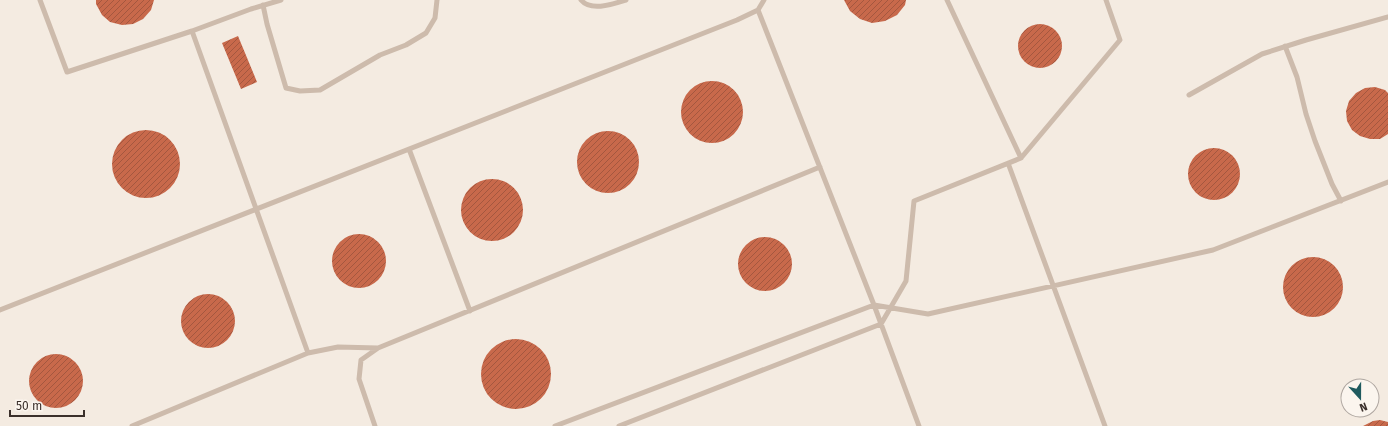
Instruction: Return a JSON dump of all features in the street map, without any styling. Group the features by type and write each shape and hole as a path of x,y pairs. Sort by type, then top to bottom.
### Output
{"lane":[{"path":"40,0 67,72 281,0"},
{"path":"263,5 267,24 286,88 300,91 320,90 380,54 406,44 426,33 435,18 437,0"},
{"path":"581,0 590,6 599,7 626,0"},
{"path":"0,310 256,210 758,10 764,0"},
{"path":"947,0 1021,158"},
{"path":"619,426 881,324 906,281 914,201 1021,158 1120,40 1106,0"},
{"path":"758,10 874,305 919,426"},
{"path":"1189,95 1262,54 1388,17"},
{"path":"192,31 308,353"},
{"path":"1285,46 1297,77 1304,109 1315,141 1340,201"},
{"path":"409,149 470,311"},
{"path":"1008,163 1105,426"},
{"path":"376,426 359,379 361,360 378,348 820,167"},
{"path":"555,426 874,305 928,314 1213,250 1388,182"},
{"path":"132,426 308,353 338,347 378,348"}],"building":[{"path":"96,0 154,0 151,10 143,19 133,24 122,25 110,22 102,15 96,4"},
{"path":"844,0 906,0 905,5 897,15 885,21 872,23 860,19 850,11"},
{"path":"1036,24 1044,24 1056,30 1062,42 1062,50 1056,62 1044,68 1036,68 1024,62 1018,50 1018,42 1024,30"},
{"path":"238,36 257,82 241,89 222,43"},
{"path":"712,81 724,83 734,90 741,100 743,112 741,124 734,134 724,141 712,143 700,141 690,134 683,124 681,112 683,100 690,90 700,83"},
{"path":"1375,87 1385,90 1388,93 1388,134 1380,139 1370,139 1360,136 1352,130 1347,121 1346,111 1349,101 1356,93 1365,88"},
{"path":"146,130 159,133 170,140 177,151 180,164 177,177 170,188 159,195 146,198 133,195 122,188 115,177 112,164 115,151 122,140 133,133"},
{"path":"608,131 620,133 630,140 637,150 639,162 637,174 630,184 620,191 608,193 596,191 586,184 579,174 577,162 579,150 586,140 596,133"},
{"path":"1214,148 1224,150 1232,156 1238,164 1240,174 1238,184 1232,192 1224,198 1214,200 1204,198 1196,192 1190,184 1188,174 1190,164 1196,156 1204,150"},
{"path":"492,179 504,181 514,188 521,198 523,210 521,222 514,232 504,239 492,241 480,239 470,232 463,222 461,210 463,198 470,188 480,181"},
{"path":"359,234 369,236 378,242 384,251 386,261 384,271 378,280 369,286 359,288 349,286 340,280 334,271 332,261 334,251 340,242 349,236"},
{"path":"765,237 775,239 784,245 790,254 792,264 790,274 784,283 775,289 765,291 755,289 746,283 740,274 738,264 740,254 746,245 755,239"},
{"path":"1307,257 1319,257 1330,262 1338,270 1343,281 1341,299 1330,312 1319,317 1307,317 1296,312 1288,304 1283,293 1283,281 1288,270 1296,262"},
{"path":"208,294 218,296 227,302 233,311 235,321 233,331 227,340 218,346 208,348 198,346 189,340 183,331 181,321 183,311 189,302 198,296"},
{"path":"516,339 529,342 541,349 548,361 551,374 548,387 541,399 529,406 516,409 503,406 491,399 484,387 481,374 484,361 491,349 503,342"},
{"path":"56,354 66,356 75,362 81,371 83,381 81,391 75,400 66,406 56,408 46,406 37,400 31,391 29,381 31,371 37,362 46,356"},
{"path":"1380,420 1388,422 1388,426 1363,426 1373,421"}]}
